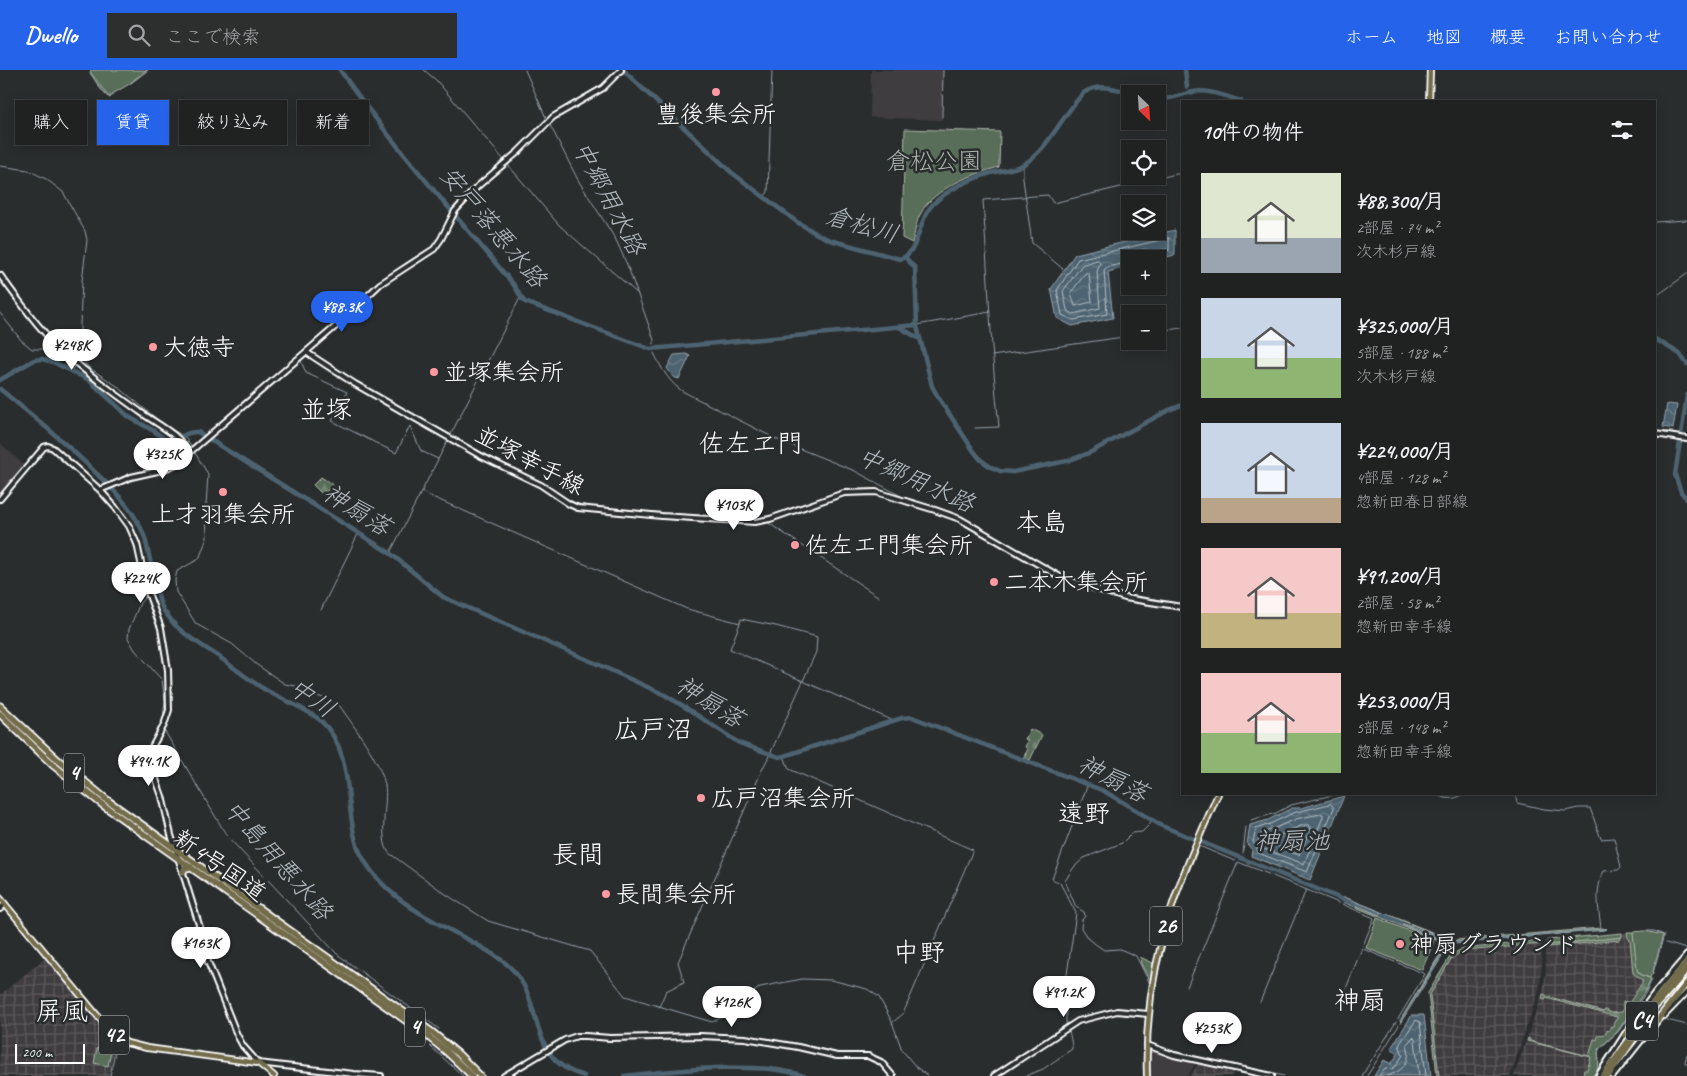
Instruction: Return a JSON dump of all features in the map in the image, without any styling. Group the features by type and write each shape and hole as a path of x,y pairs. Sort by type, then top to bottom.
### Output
{"highway":[{"name":"新4号国道","path":"0,706 58,760 107,800 433,1032 480,1076"},
{"name":"新4号国道","path":"0,714 53,765 103,805 425,1034 469,1074"},
{"path":"164,841 172,836"},
{"path":"183,872 185,868 191,867"},
{"path":"1625,1035 1687,962"},
{"name":"C4","path":"1603,1076 1645,1018 1687,970"},
{"name":"C4","path":"1608,1076 1645,1023 1687,976"},
{"path":"1643,1038 1687,983"}],"main road":[{"path":"1429,100 1430,70"},
{"path":"100,490 131,477 165,469 176,464 348,315 380,284 434,248 441,239 455,211 478,186 518,152 553,117 599,91 620,72"},
{"path":"0,274 43,331 58,347 140,412 181,440 188,452"},
{"name":"並塚幸手線","path":"306,352 355,384 481,456 540,485 569,504 583,509 755,522 770,519 844,494 876,492 935,510 960,520 1062,578 1125,598 1181,607"},
{"path":"1656,434 1686,439"},
{"path":"0,499 47,445 53,448 100,490 122,516 133,534 141,558 147,590 161,628 168,670 170,703 163,728 151,749 150,760 201,931 208,962 222,999 240,1042 258,1063 274,1076"},
{"name":"26","path":"1146,1076 1148,1014 1162,940 1180,883 1218,795"},
{"name":"42","path":"0,898 97,1016 120,1040 147,1048 258,1063"},
{"path":"0,909 5,904"},
{"path":"1598,1076 1656,990 1687,955"},
{"path":"1613,1076 1643,1038 1687,992"},
{"path":"994,1076 1078,1021 1117,1011 1148,1014"},
{"path":"504,1076 559,1044 577,1036 746,1038 837,1056 868,1056 881,1062 893,1076"},
{"path":"1147,1046 1176,1055 1272,1076"},
{"path":"258,1063 381,1076"}],"shaded area":[{"path":"871,70 944,70 942,120 870,117"},
{"path":"0,443 26,467 0,496"},
{"path":"1633,932 1637,970 1645,977 1651,979 1646,990 1617,1032 1599,1049 1597,1070 1593,1076 1514,1076 1543,992 1546,971 1545,944 1548,940"},
{"path":"1541,944 1542,964 1539,990 1510,1076 1439,1076 1430,995 1451,959 1464,951"},
{"path":"45,958 116,1043 109,1076 0,1076 0,995"},
{"path":"1155,1051 1196,1062 1188,1076 1150,1076 1150,1054"},
{"path":"1199,1063 1235,1070 1231,1076 1190,1076"}],"green space":[{"path":"91,70 148,70 114,93 110,98 99,87 90,73"},
{"name":"倉松公園","path":"905,129 1000,132 999,167 966,178 935,196 919,216 912,243 902,238"},
{"path":"321,477 333,485 323,495 313,485"},
{"path":"1030,729 1042,735 1030,760 1023,758 1028,749 1025,747 1028,741 1025,739"},
{"path":"1344,897 1452,940 1452,941"},
{"path":"1343,900 1448,944 1400,1021 1446,944 1343,902"},
{"name":"神扇グラウンド","path":"1377,918 1434,941 1422,970 1366,948"},
{"path":"1607,929 1454,942 1456,940"},
{"path":"1645,931 1663,935 1650,978 1642,975 1637,970 1633,932"},
{"path":"1627,932 1633,932 1638,972 1651,979 1646,990 1617,1032 1599,1049 1599,1063 1593,1076 1583,1076 1591,1057 1527,1041 1528,1038 1530,1041 1589,1056 1594,1039 1597,1040 1598,1035 1606,1034 1606,1031 1610,1030 1617,1017 1546,998 1545,1000 1542,999 1543,994 1604,1012 1605,1010 1611,1013 1622,1012 1623,1002 1630,1002 1643,981 1633,973 1630,940"},
{"path":"1622,933 1622,937 1548,945 1545,948 1548,940"},
{"path":"1622,937 1619,940 1548,947 1548,945"},
{"path":"1537,941 1541,944 1464,951 1451,959 1430,995 1439,1076 1437,1076 1428,993 1451,955 1462,949"},
{"path":"1140,957 1155,964 1152,980 1150,980 1141,964"},
{"path":"1687,978 1687,981 1618,1065 1656,1013 1658,1014 1664,1007 1663,1005"},
{"path":"97,1048 111,1051 108,1066 94,1063"}],"water":[{"path":"1175,230 1175,255 1166,257 1166,250 1121,250 1121,268 1108,272 1113,318 1072,326 1057,318 1051,289 1075,254 1133,240 1166,240 1166,232"},
{"path":"686,354 690,356 679,379 673,377 667,368 674,355"},
{"path":"1667,404 1677,405 1673,429 1663,427"},
{"name":"神扇池","path":"1344,796 1310,880 1251,856 1252,850 1247,844 1250,825 1268,820 1292,808 1301,808"},
{"path":"1344,897 1398,919 1402,923 1452,941 1401,1022 1449,943 1358,906 1343,899"},
{"path":"1607,929 1605,930 1454,944 1454,942"},
{"path":"1412,1015 1424,1015 1431,1076 1374,1076 1384,1060 1391,1064 1398,1054 1391,1048"}],"waterway":[{"path":"142,73 146,70"},
{"name":"安戸落悪水路","path":"340,70 402,152 513,284 525,302 650,349 917,325"},
{"path":"424,70 436,80 559,225 638,294"},
{"name":"中郷用水路","path":"525,70 547,120"},
{"name":"倉松川","path":"623,70 731,172 797,222 830,240 900,259 912,250 928,210 947,193 968,181 991,173 1016,168 1033,158 1084,93 1091,89 1103,87 1121,91"},
{"path":"764,197 768,192 772,70"},
{"path":"942,117 943,70"},
{"path":"1185,70 1187,87"},
{"path":"91,73 108,96 112,96"},
{"path":"131,82 140,75"},
{"name":"倉松川","path":"1166,99 1199,91 1238,100"},
{"name":"中郷用水路","path":"549,123 578,180 616,240 628,267 654,344"},
{"path":"1023,164 1023,179 1032,243 1063,269"},
{"path":"0,166 28,170 46,179 63,192 85,231 87,240 82,281 81,357 88,367 117,386 164,425 185,437 208,474 207,538 199,559 177,571 175,580 176,592 196,624 232,644 257,665 285,684 296,686 339,705 366,744 382,776 386,792 384,839 389,853 447,895 488,921 590,951 625,996 712,1022 723,1017 760,987 802,979 831,980 867,989 879,997 892,1022 902,1050 916,1067 928,1076"},
{"path":"975,428 999,427 983,200 1048,195 1053,203 1181,174"},
{"path":"1656,222 1687,220"},
{"name":"安戸落悪水路","path":"905,257 915,268 917,326 932,386 973,450 981,460 991,467 1000,471 1013,472 1067,461 1089,453 1181,405"},
{"path":"1656,296 1687,274"},
{"path":"451,434 521,296"},
{"path":"917,325 990,312"},
{"path":"0,313 21,340 32,349 46,349 60,353 75,365 71,371"},
{"name":"安戸落悪水路","path":"899,327 920,339"},
{"path":"1166,330 1181,328"},
{"path":"992,356 1121,337"},
{"name":"倉松川","path":"1656,340 1680,354 1687,364"},
{"name":"中郷用水路","path":"654,353 670,380 684,392 778,440 855,471 903,497 961,517"},
{"name":"神扇落","path":"0,380 34,360 42,359 53,362 89,380 129,417 154,431 167,441 173,442 188,433 198,432 390,553 443,597 665,695 739,743 779,757 902,718 912,717 1104,791 1162,826 1354,904"},
{"path":"301,361 306,373 347,392 332,421 396,453 410,426 421,451 438,459"},
{"name":"中川","path":"0,389 73,451 111,488 131,511 145,538 160,603 175,625 258,685 320,720 331,733 339,747 347,779 353,830 357,845 370,869 401,900 427,917 490,952 511,968 522,982 529,997 544,1044 553,1057 565,1068 584,1076"},
{"name":"倉松川","path":"1687,395 1675,475 1681,492 1687,499"},
{"name":"中郷用水路","path":"1656,431 1673,432"},
{"path":"451,436 541,483"},
{"path":"390,553 448,440"},
{"path":"544,485 575,503 592,507"},
{"path":"421,492 687,609 740,623 741,619 817,637 816,652 678,962 684,982 666,991 659,1007"},
{"path":"599,508 709,517"},
{"path":"767,522 879,597"},
{"path":"321,610 358,534"},
{"name":"中郷用水路","path":"1062,576 1119,593 1181,604"},
{"name":"中島用悪水路","path":"150,592 155,589"},
{"name":"中島用悪水路","path":"146,596 140,603 129,629 128,638 135,650 162,680 165,701 162,726"},
{"path":"740,623 730,649 894,721"},
{"name":"中島用悪水路","path":"164,730 227,836 337,954 439,1029"},
{"path":"784,756 789,769 973,850 903,1014 893,1022"},
{"path":"1067,1026 1066,981 1076,913 1060,883 1052,879 1088,784"},
{"path":"1251,820 1276,813 1291,805 1333,795"},
{"path":"1437,795 1449,798 1456,798 1462,795"},
{"path":"1515,795 1517,803 1544,809 1565,811 1590,808 1601,839 1614,838 1621,867 1618,870 1604,871 1601,878 1598,893 1601,929"},
{"path":"1145,1043 1145,1023 1150,984 1136,956 1120,949 1104,950 1088,939 1081,928 1082,920 1085,916 1084,912 1076,907 1065,881 1074,867 1084,858 1122,843 1132,833 1142,832 1153,821"},
{"path":"1243,853 1246,827"},
{"path":"1199,846 1235,861"},
{"path":"1156,981 1174,909 1198,849"},
{"path":"1187,987 1238,862 1271,875"},
{"path":"1273,876 1339,903"},
{"path":"1260,1002 1306,890"},
{"path":"1341,1001 1374,918 1342,904"},
{"name":"神扇落","path":"1383,915 1401,923"},
{"path":"1645,931 1654,931 1664,935 1653,973"},
{"path":"1666,943 1686,949"},
{"path":"1363,949 1395,962"},
{"path":"1398,963 1425,974 1398,1019"},
{"path":"1594,1076 1598,1065 1599,1049 1618,1032 1647,991 1652,979"},
{"path":"1667,1020 1687,1025"},
{"path":"1374,1057 1396,1022"},
{"path":"1367,1076 1401,1022"},
{"path":"1026,1076 1043,1069 1072,1049 1069,1030"},
{"path":"110,1076 117,1042 111,1035"},
{"name":"中島用悪水路","path":"430,1046 463,1076"},
{"path":"1156,1046 1176,1052"},
{"path":"1149,1060 1149,1054 1154,1051"},
{"path":"1177,1052 1230,1065"},
{"path":"1685,1062 1687,1054"},
{"path":"1362,1076 1372,1059"},
{"path":"1231,1065 1250,1069"},
{"name":"中川","path":"624,1076 715,1068 763,1069 785,1071 804,1076"},
{"path":"1252,1069 1269,1073"},
{"path":"1270,1073 1284,1076"}],"place":[{"name":"豊後集会所","path":"716,92"},
{"name":"大徳寺","path":"153,347"},
{"name":"並塚集会所","path":"434,372"},
{"name":"上才羽集会所","path":"223,492"},
{"name":"佐左エ門集会所","path":"795,545"},
{"name":"二本木集会所","path":"994,582"},
{"name":"広戸沼集会所","path":"701,798"},
{"name":"長間集会所","path":"606,894"},
{"name":"神扇グラウンド","path":"1400,944"}],"district":[{"name":"並塚","path":"326,409"},
{"name":"佐左ヱ門","path":"751,443"},
{"name":"本島","path":"1042,522"},
{"name":"広戸沼","path":"653,729"},
{"name":"遠野","path":"1084,813"},
{"name":"長間","path":"578,854"},
{"name":"中野","path":"919,952"},
{"name":"神扇","path":"1360,1000"},
{"name":"屏風","path":"62,1011"}]}
